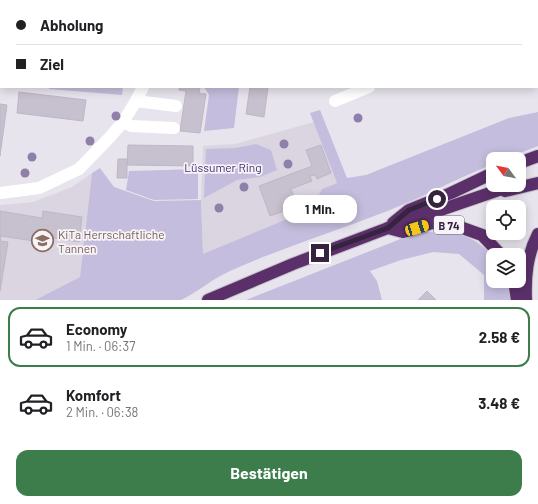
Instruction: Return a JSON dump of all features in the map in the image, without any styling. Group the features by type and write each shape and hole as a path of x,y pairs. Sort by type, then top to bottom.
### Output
{"highway":[{"path":"526,160 538,156"},
{"name":"B 74","path":"388,228 409,210 451,193 486,176"},
{"path":"526,180 538,176"},
{"name":"B 74","path":"467,201 538,183"},
{"name":"B 74","path":"208,300 293,264 388,228 493,192"},
{"name":"B 74","path":"388,228 403,232 432,223 457,226 482,235 494,248"},
{"path":"526,300 527,263 532,245 538,234"},
{"path":"515,288 517,300"}],"street":[{"path":"335,101 367,88"},
{"path":"0,193 38,188 79,169 123,122 139,94 177,103"},
{"path":"123,122 131,126 174,128"}],"shaded area":[{"path":"314,122 337,183 322,189 311,209 203,255 201,200 203,146 235,144"},
{"name":"KiTa Herrschaftliche Tannen","path":"92,173 80,277 35,300 0,300 0,205 33,202 72,187"}],"green space":[{"path":"49,88 123,88 122,95"},
{"path":"205,88 239,88 234,128 204,131 209,95"},
{"path":"320,110 347,178 366,175 509,118 538,112 538,146 523,152 486,152 486,167 403,205 248,263 222,275 181,300 35,300 80,277 92,173 100,168 114,187 154,201 201,200 203,254 311,209 322,189 337,183 310,113"},
{"name":"Lüssumer Ring","path":"256,144 271,150 277,170 260,177 237,180 204,198 206,149 235,148"},
{"path":"198,169 198,199 154,200 126,190 129,171"},
{"path":"444,231 459,234 481,245 486,250 486,288 508,288 511,300 484,300 484,275 459,254 433,252 401,260 370,271 377,281 382,300 246,300 403,238 424,232"}],"building":[{"path":"180,88 200,88 199,93 206,94 200,133 180,131 186,91 179,90"},
{"path":"250,88 268,88 264,117 246,114"},
{"path":"19,92 86,100 83,121 17,113"},
{"path":"0,104 7,105 0,156"},
{"path":"128,145 193,146 193,166 127,165"},
{"path":"321,145 331,173 317,179 315,175 310,176 312,181 291,189 298,206 270,216 259,186 312,166 306,150"},
{"path":"118,159 127,159 127,178 117,178"},
{"path":"0,211 42,218 43,211 82,217 79,242 35,235 34,241 1,236 0,241"},
{"path":"0,241 8,242 0,291"},
{"path":"427,291 436,300 418,300"}],"place":[{"name":"KiTa Herrschaftliche Tannen","path":"42,241"}],"route":[{"path":"320,253 388,228 409,210 437,199"}]}
